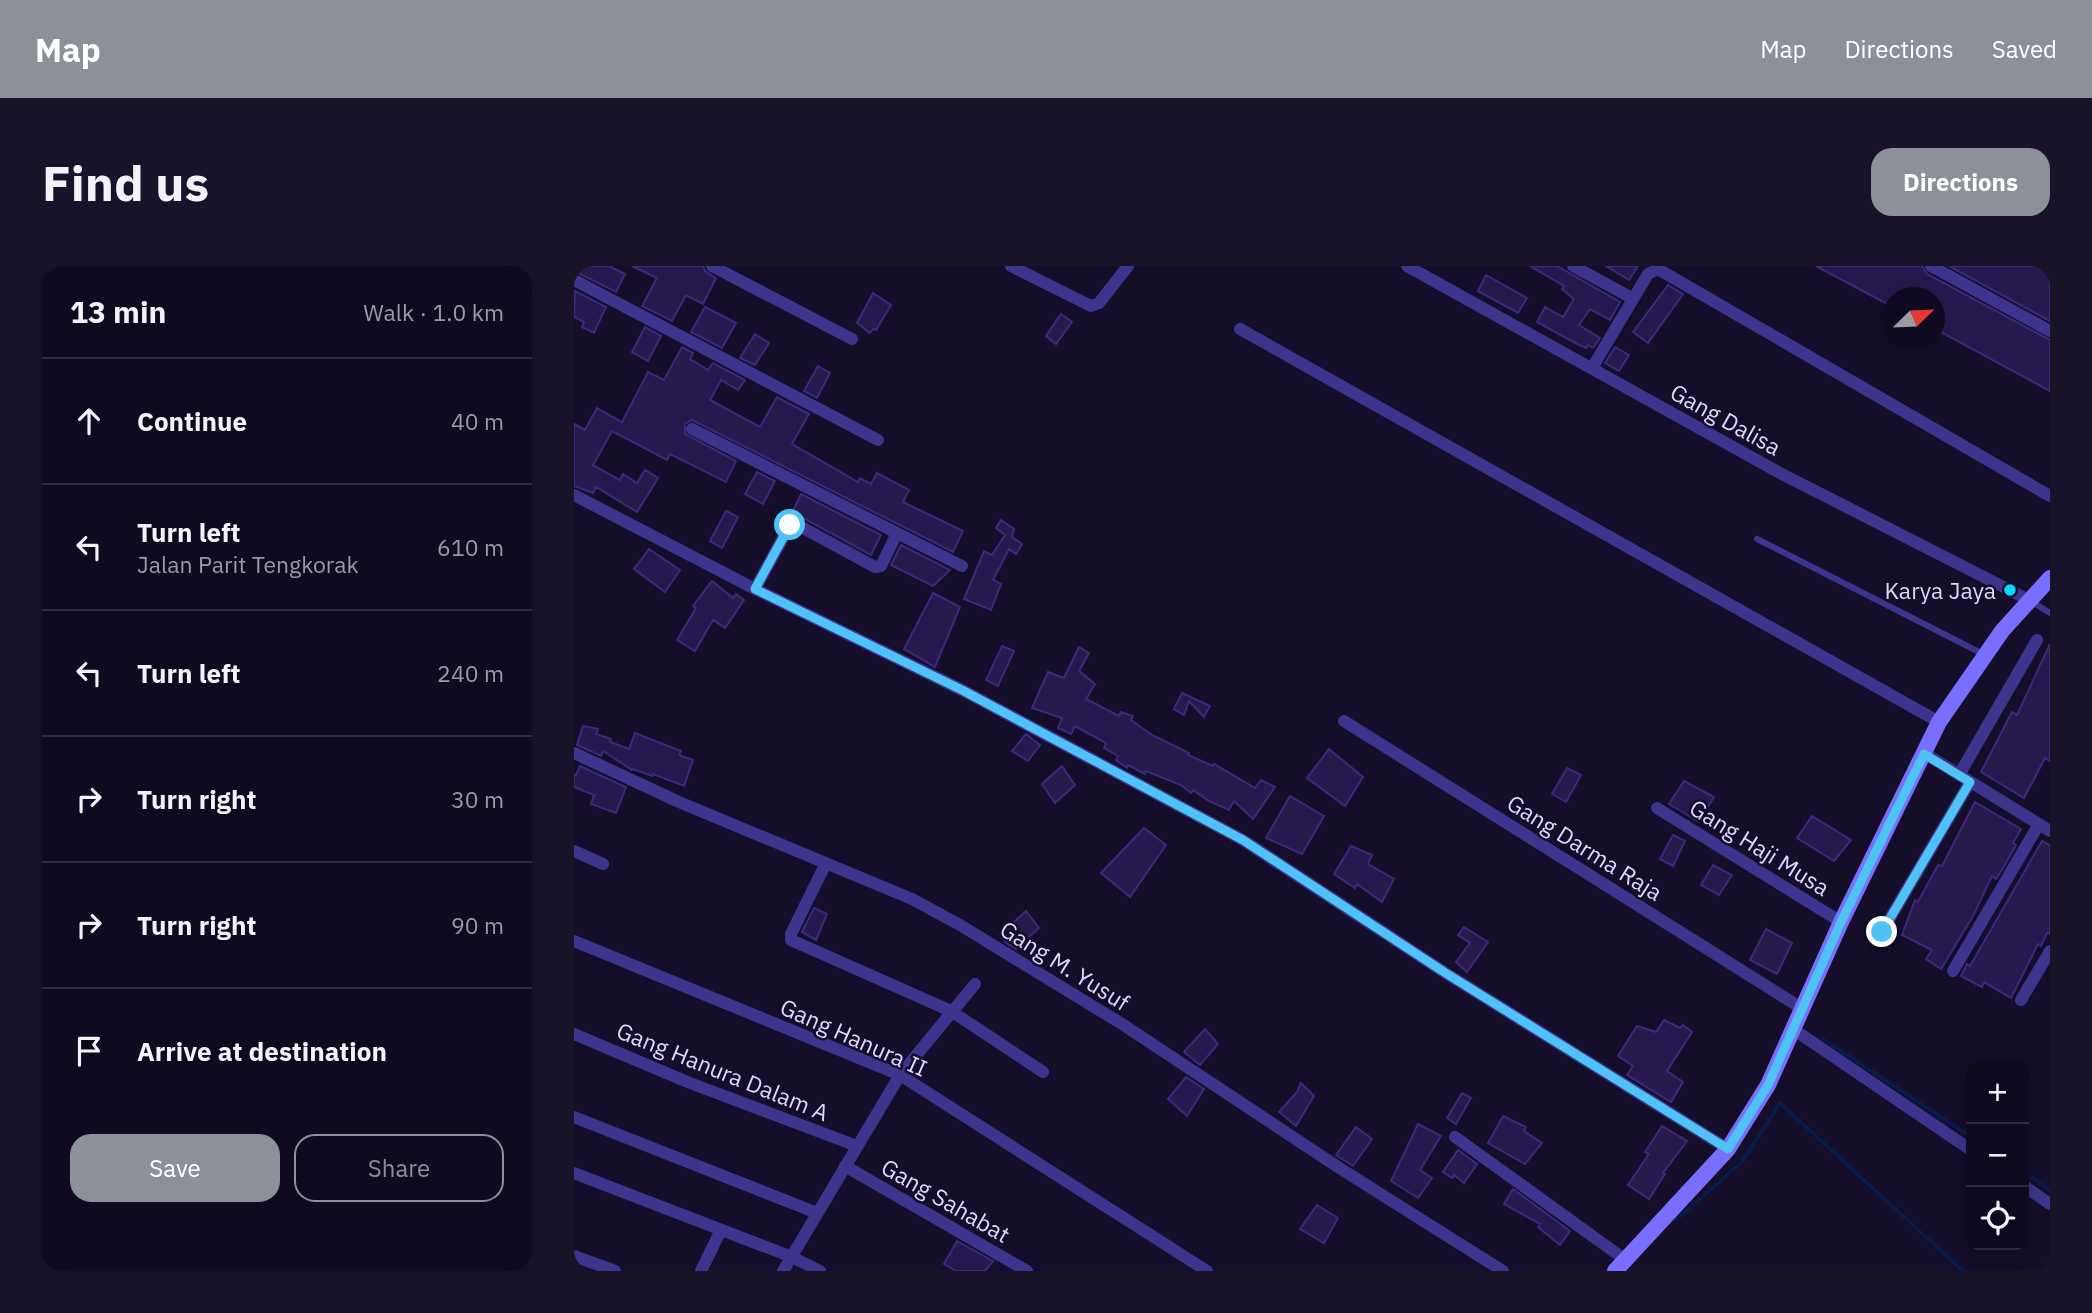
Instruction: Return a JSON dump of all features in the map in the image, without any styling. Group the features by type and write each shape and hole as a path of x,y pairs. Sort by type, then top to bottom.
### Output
{"main road":[{"path":"1621,1266 1728,1149 1768,1085 1841,922 1939,722 1984,654 2050,578"}],"street":[{"path":"712,266 852,339"},
{"path":"1011,266 1091,306 1099,303 1128,266"},
{"name":"Gang Dalisa","path":"1407,266 1780,473 2029,600"},
{"path":"1573,266 1632,298"},
{"path":"1931,266 2050,331"},
{"path":"1592,368 1632,298 1648,274 1653,269 1658,269 2050,496"},
{"path":"574,280 878,440"},
{"path":"1240,329 1939,722"},
{"path":"692,429 962,566"},
{"path":"574,495 755,589 962,690 1243,840 1444,972 1728,1149"},
{"path":"755,589 790,525 794,523 875,567 881,566 897,533"},
{"path":"1882,932 2037,640"},
{"name":"Gang Darma Raja","path":"1344,721 1803,1009"},
{"name":"Gang M. Yusuf","path":"574,753 679,802 912,900 998,947 1503,1271"},
{"path":"1924,754 2044,828 1953,971"},
{"name":"Gang Haji Musa","path":"1657,808 1841,922"},
{"path":"574,851 603,864"},
{"path":"826,863 790,934 791,940 951,1011 1043,1072"},
{"name":"Gang Hanura II","path":"574,941 900,1075 1207,1271"},
{"path":"2021,1000 2050,951"},
{"path":"783,1271 900,1075 975,984"},
{"path":"1793,1029 1966,1147"},
{"name":"Gang Hanura Dalam A","path":"574,1034 690,1083 857,1146"},
{"path":"574,1117 817,1213"},
{"path":"1455,1137 1621,1266"},
{"name":"Gang Sahabat","path":"845,1166 1027,1271"},
{"path":"574,1173 792,1257 820,1271"},
{"path":"2025,1187 2050,1204"},
{"path":"701,1271 721,1230"},
{"path":"574,1256 615,1271"}],"lane":[{"path":"1757,539 1984,654"},
{"path":"2029,600 2050,613"}],"building":[{"path":"574,266 609,266 625,274 616,292 574,271"},
{"path":"632,266 703,266 705,271 716,278 703,304 686,295 672,321 642,306 657,278"},
{"path":"1530,266 1557,266 1620,302 1610,320 1590,309 1579,325 1600,338 1593,348 1577,344 1537,322 1545,307 1563,317 1574,299 1562,289 1564,286"},
{"path":"1606,266 1638,266 1629,280"},
{"path":"1816,266 1922,266 1927,274 2050,340 2050,391 1945,334 1945,287 1882,287 1882,301"},
{"path":"1949,266 2050,266 2050,321"},
{"path":"1486,275 1527,298 1518,313 1478,291"},
{"path":"1668,285 1683,294 1648,343 1633,332"},
{"path":"575,291 606,307 594,333 582,327 584,322 574,317"},
{"path":"873,293 891,305 876,330 873,329 870,333 857,323"},
{"path":"705,307 736,323 722,348 691,332"},
{"path":"1061,314 1072,322 1056,344 1046,336"},
{"path":"645,327 661,336 648,361 632,352"},
{"path":"755,334 769,343 755,365 740,358"},
{"path":"682,347 693,353 690,359 708,370 713,363 745,380 738,390 721,380 710,400 760,427 777,397 809,414 792,444 858,482 860,478 871,484 877,473 909,490 903,502 963,531 953,552 692,420 685,424 685,434 736,461 726,482 670,454 667,460 612,431 593,465 620,480 623,474 637,483 645,470 658,478 637,512 596,487 593,493 574,486 574,424 585,430 597,408 622,422 648,372 664,380"},
{"path":"1615,347 1629,355 1619,371 1605,363"},
{"path":"818,366 830,373 817,398 804,391"},
{"path":"757,472 775,481 763,504 745,494"},
{"path":"801,494 881,535 871,555 798,515 791,515"},
{"path":"726,511 738,517 722,548 710,541"},
{"path":"1001,520 1014,529 1012,537 1022,544 1016,554 1009,549 993,580 1001,584 991,610 964,599 984,551 992,555 1005,535 996,528"},
{"path":"901,545 950,570 933,586 891,565"},
{"path":"649,549 680,570 665,592 634,569"},
{"path":"712,581 733,598 736,594 744,600 725,628 713,620 695,651 677,640 696,608 693,606"},
{"path":"933,593 960,607 935,667 904,649"},
{"path":"2050,644 2050,761 2045,758 2024,798 1981,772 2012,712 2017,715"},
{"path":"1002,646 1014,651 998,686 986,680"},
{"path":"1079,647 1089,653 1079,671 1095,684 1086,699 1119,716 1121,712 1133,716 1131,720 1152,735 1189,753 1188,755 1213,766 1214,764 1255,788 1261,780 1275,787 1253,819 1234,801 1229,810 1193,790 1191,793 1181,785 1146,771 1145,774 1128,765 1127,768 1116,760 1118,756 1104,748 1106,743 1075,726 1071,734 1058,728 1062,718 1032,708 1048,672 1064,678"},
{"path":"1182,693 1210,706 1204,717 1189,701 1184,715 1174,709"},
{"path":"583,726 598,729 596,734 629,749 635,733 681,751 679,755 693,760 684,786 653,774 652,776 632,770 603,751 601,756 577,745"},
{"path":"1026,734 1040,745 1028,761 1012,751"},
{"path":"1329,749 1363,777 1345,806 1307,778"},
{"path":"580,766 626,787 616,813 591,804 594,795 574,787 574,775"},
{"path":"1062,766 1075,785 1055,803 1042,784"},
{"path":"1567,768 1581,775 1566,802 1552,794"},
{"path":"1684,781 1714,797 1699,822 1669,804"},
{"path":"1290,796 1324,816 1302,854 1266,838"},
{"path":"1975,802 2021,829 2013,843 2016,845 2003,868 1996,879 1992,876 1973,916 1941,969 1926,959 1932,950 1902,935 1915,900 1918,902 1938,865 1942,866"},
{"path":"1812,816 1851,840 1834,861 1797,838"},
{"path":"1144,828 1166,845 1130,897 1101,873"},
{"path":"1673,835 1685,841 1673,866 1660,859"},
{"path":"2042,841 2050,845 2050,934 2047,933 2041,946 2038,944 2011,998 1984,982 1982,987 1961,976 1967,964 1970,966"},
{"path":"1351,846 1372,855 1368,864 1394,879 1382,902 1357,884 1355,888 1334,874"},
{"path":"1713,865 1732,875 1719,895 1701,885"},
{"path":"814,908 827,914 816,940 802,932"},
{"path":"1026,911 1039,928 1016,949 1000,935"},
{"path":"1464,927 1488,942 1467,972 1456,962 1470,943 1458,935"},
{"path":"1766,929 1792,943 1777,974 1750,960"},
{"path":"1664,1020 1680,1028 1683,1025 1692,1032 1667,1071 1683,1082 1671,1102 1627,1075 1633,1066 1618,1056 1637,1026 1656,1032"},
{"path":"1205,1029 1218,1044 1200,1065 1184,1052"},
{"path":"1186,1077 1204,1089 1187,1116 1168,1099"},
{"path":"1301,1083 1314,1096 1296,1126 1279,1112 1297,1092"},
{"path":"1462,1093 1471,1098 1456,1124 1447,1118"},
{"path":"1503,1116 1526,1127 1524,1131 1542,1143 1525,1164 1488,1143"},
{"path":"1418,1124 1441,1136 1420,1170 1432,1178 1418,1198 1391,1181"},
{"path":"1662,1126 1687,1141 1663,1173 1665,1174 1649,1199 1628,1185 1649,1154 1645,1152"},
{"path":"1356,1127 1372,1139 1353,1166 1336,1155"},
{"path":"1458,1150 1477,1164 1464,1183 1454,1175 1452,1178 1443,1172"},
{"path":"1513,1189 1570,1231 1560,1245 1538,1227 1540,1224 1504,1204"},
{"path":"1317,1205 1338,1218 1324,1243 1300,1229"},
{"path":"957,1241 993,1261 985,1271 956,1271 944,1264"}],"waterway":[{"path":"1823,1039 1966,1134"},
{"path":"1676,1220 1742,1162 1780,1103 1963,1271"},
{"path":"2029,1175 2050,1190"}],"place":[{"name":"Karya Jaya","path":"2010,590"}],"route":[{"path":"790,525 755,589 962,690 1243,840 1444,972 1728,1149 1768,1085 1841,922 1924,754 1970,782 1882,932"}]}
